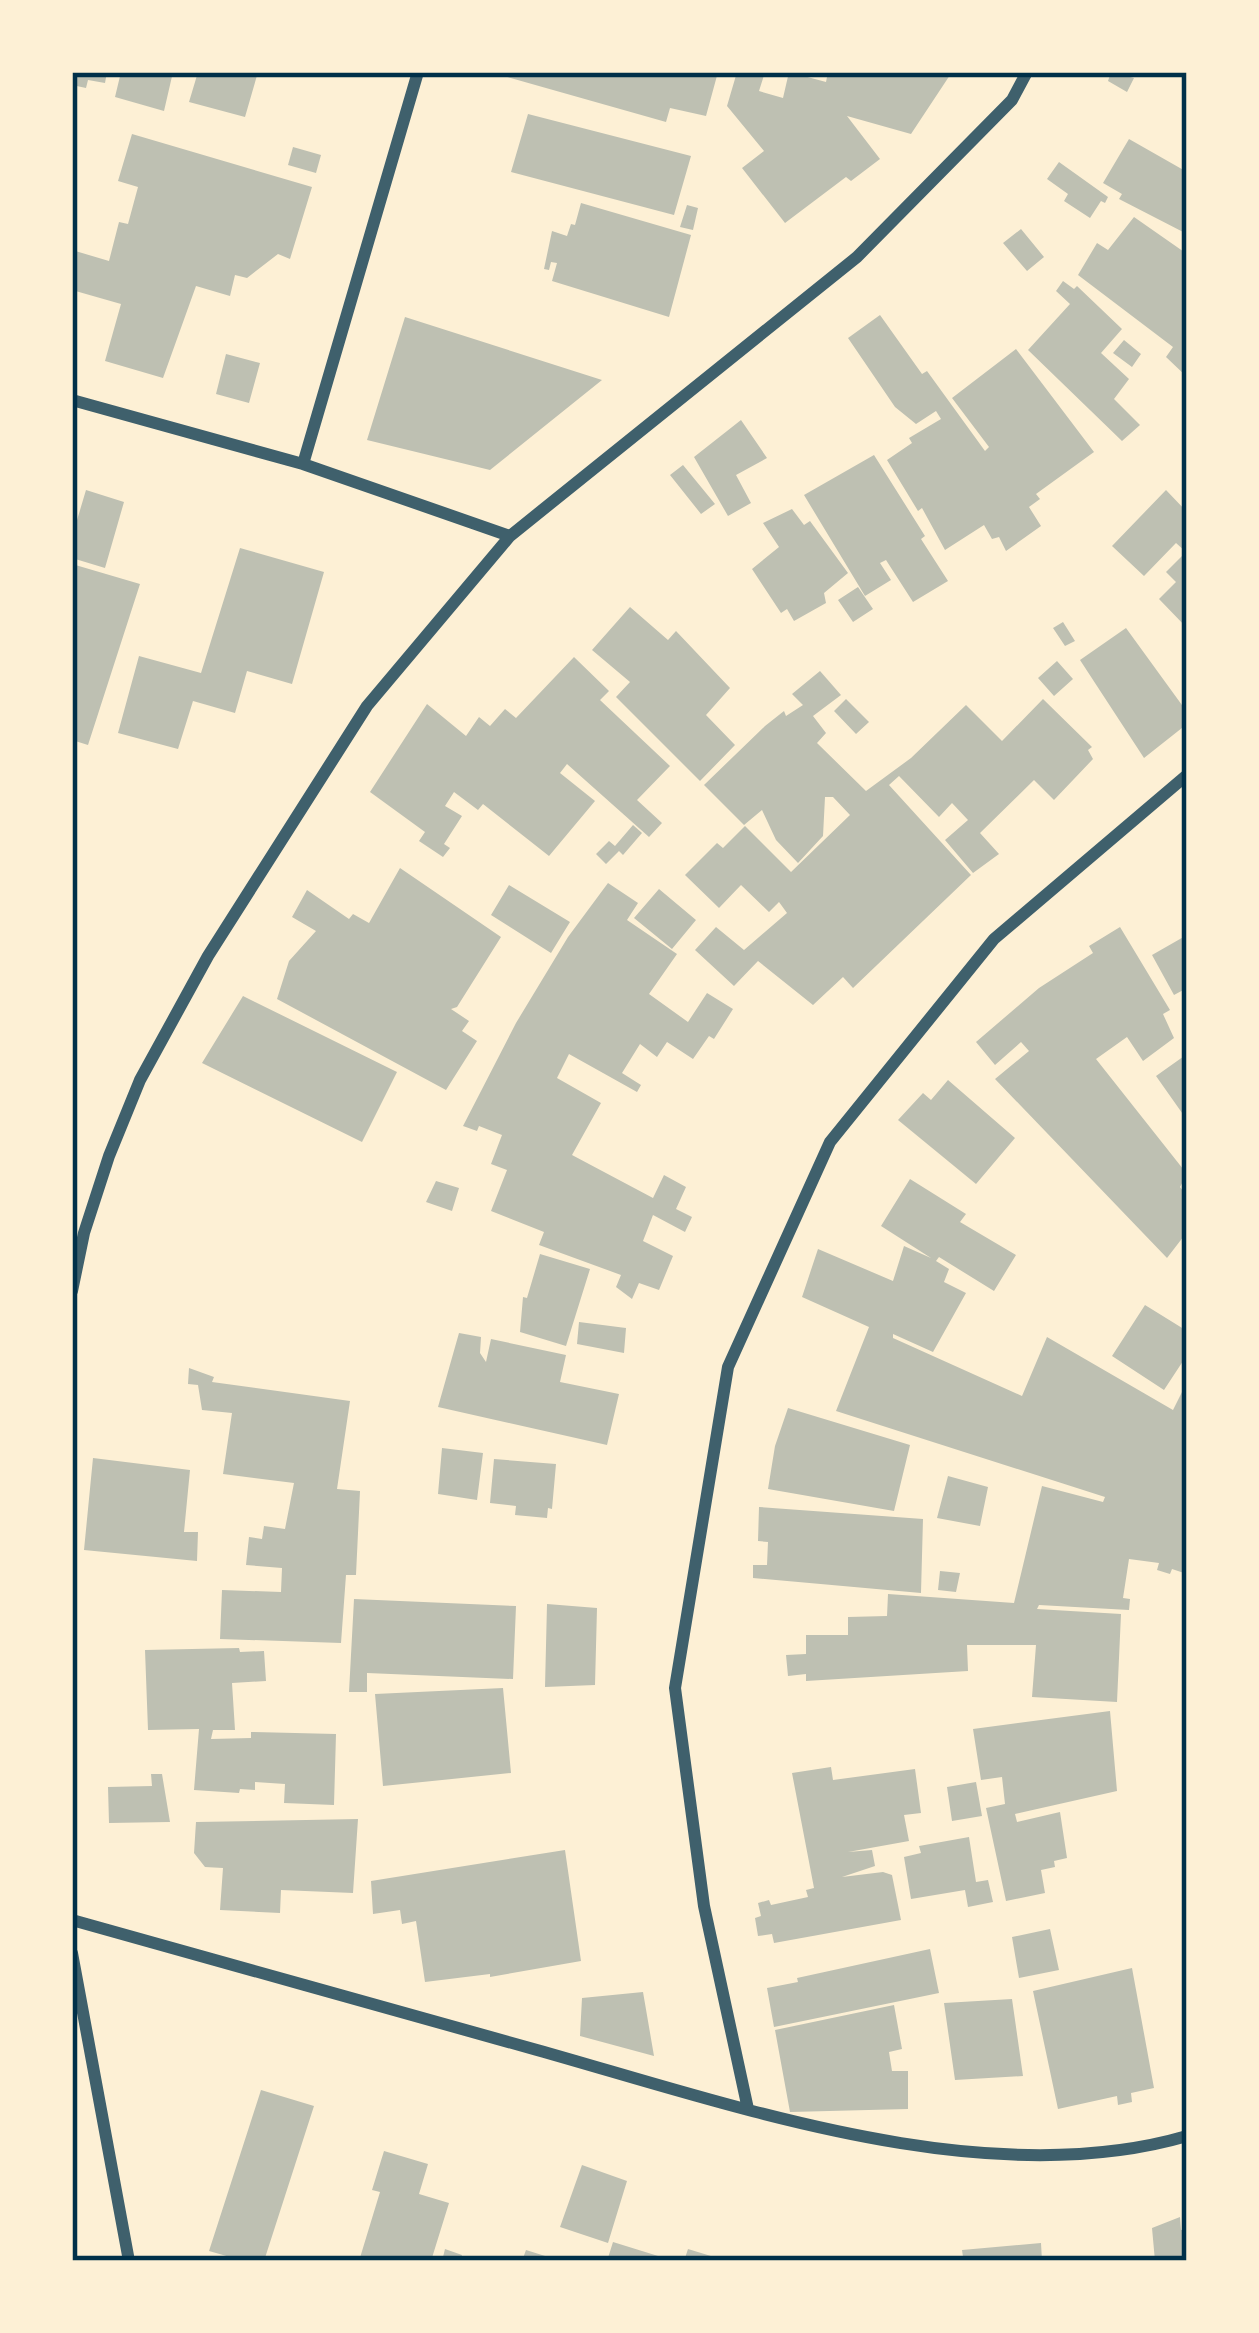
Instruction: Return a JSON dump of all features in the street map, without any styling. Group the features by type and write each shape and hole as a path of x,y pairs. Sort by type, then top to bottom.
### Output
{"street":[{"path":"303,464 418,72"},
{"path":"72,1291 109,1156 140,1080 208,956 367,706 510,536 857,257 1012,100 1028,72"},
{"path":"72,400 303,464 510,536"},
{"path":"748,2109 704,1906 675,1688 728,1366 830,1142 994,938 1187,775"},
{"path":"72,1920 748,2109 937,2150 1021,2157 1107,2151 1187,2137"},
{"path":"72,1953 129,2261"}],"building":[{"path":"72,72 107,72 105,83 88,80 86,88 72,85"},
{"path":"121,72 173,72 164,111 115,97"},
{"path":"198,72 258,72 245,117 189,102"},
{"path":"718,72 706,116 670,108 666,122 493,73"},
{"path":"737,72 765,72 759,91 783,98 789,72 826,82 828,72 952,72 911,134 847,116 880,159 851,181 846,177 785,223 742,168 764,151 727,106"},
{"path":"1111,72 1134,78 1127,92 1108,81"},
{"path":"528,114 691,156 674,215 511,172"},
{"path":"132,134 312,187 290,259 278,254 247,278 235,275 230,296 196,286 163,378 105,361 121,304 72,290 72,250 109,261 119,222 128,224 138,187 118,181"},
{"path":"1129,139 1187,172 1187,234 1119,199 1122,194 1103,183"},
{"path":"293,147 321,155 316,173 288,165"},
{"path":"1059,162 1108,197 1090,218 1064,201 1068,194 1047,179"},
{"path":"581,203 691,235 669,317 552,281 557,263 544,269 552,231 567,236"},
{"path":"687,205 698,208 693,230 680,227"},
{"path":"1134,217 1187,254 1187,377 1166,357 1173,347 1078,275 1097,243 1108,250"},
{"path":"1021,229 1044,257 1027,271 1003,243"},
{"path":"1063,281 1074,289 1077,286 1122,329 1101,353 1129,379 1114,399 1140,425 1122,441 1028,350 1070,304 1056,291"},
{"path":"880,315 985,451 989,447 952,398 1016,349 1094,452 1036,494 1040,499 1029,507 1041,526 1006,551 999,537 992,539 984,525 945,550 887,460 912,443 909,438 941,419 936,411 916,424 895,407 848,338"},
{"path":"405,317 602,380 490,470 367,440"},
{"path":"1124,340 1141,354 1132,367 1113,353"},
{"path":"226,354 260,363 249,403 216,394"},
{"path":"741,420 767,458 736,475 751,503 728,516 694,457"},
{"path":"874,455 948,581 913,602 886,560 880,563 891,580 865,596 804,495"},
{"path":"683,465 715,504 701,514 670,475"},
{"path":"86,490 124,502 105,568 72,558 72,537"},
{"path":"1166,490 1187,512 1187,628 1159,599 1176,582 1166,572 1186,552 1176,543 1144,576 1112,546"},
{"path":"792,509 804,525 810,521 848,573 824,593 826,603 794,621 787,609 781,613 752,569 779,547 763,523"},
{"path":"240,548 324,572 292,684 247,671 235,713 193,701 178,749 118,733 139,656 201,673"},
{"path":"72,564 140,584 88,745 72,740"},
{"path":"858,587 873,609 853,622 838,600"},
{"path":"630,607 668,640 676,631 730,688 706,715 735,745 700,781 616,697 630,682 592,650"},
{"path":"1063,622 1075,641 1065,646 1053,628"},
{"path":"1126,628 1187,712 1187,724 1144,758 1080,660"},
{"path":"574,657 609,691 600,700 670,766 637,800 662,823 649,837 567,764 560,773 595,801 549,856 483,804 478,810 454,792 445,806 462,816 444,844 450,848 443,857 419,841 425,832 370,792 427,704 466,736 479,717 490,726 505,709 516,718"},
{"path":"1057,661 1073,679 1054,696 1038,678"},
{"path":"820,671 841,695 813,716 826,733 817,743 866,791 911,758 966,705 1002,741 1043,699 1092,747 1088,750 1093,759 1054,800 1034,780 980,833 999,854 973,873 945,840 968,820 952,803 939,817 899,776 889,785 971,875 853,988 843,977 813,1005 758,961 734,986 695,950 716,927 744,950 787,913 779,902 769,912 741,885 719,908 685,875 717,843 723,848 745,826 791,872 850,815 833,797 825,797 823,836 798,863 776,840 762,810 744,825 704,785 765,726 784,711 786,716 803,705 792,694"},
{"path":"846,699 869,722 856,734 834,711"},
{"path":"633,825 642,833 623,855 619,851 606,864 596,854 609,841 615,846"},
{"path":"400,868 501,937 457,1007 451,1009 469,1021 462,1031 477,1041 446,1090 277,999 289,961 316,931 292,917 307,890 349,919 353,914 369,923"},
{"path":"608,883 638,903 627,920 677,954 649,994 688,1022 707,993 733,1009 714,1039 709,1036 693,1059 667,1042 657,1057 640,1044 622,1073 641,1085 637,1092 569,1054 557,1078 601,1103 572,1155 653,1198 664,1175 686,1187 676,1209 692,1217 685,1232 653,1215 643,1241 673,1256 659,1290 639,1283 632,1299 616,1287 621,1275 539,1245 544,1232 491,1211 507,1170 491,1164 502,1135 463,1126 516,1023 568,937"},
{"path":"509,885 570,922 551,953 491,915"},
{"path":"659,889 696,920 672,949 634,918"},
{"path":"1120,927 1170,1010 1163,1014 1174,1038 1143,1061 1127,1037 1096,1059 1187,1174 1180,1187 1187,1196 1187,1232 1167,1258 995,1079 1029,1051 1021,1042 995,1065 976,1042 1039,988 1093,953 1089,946"},
{"path":"1187,935 1187,988 1174,995 1152,955"},
{"path":"243,996 397,1072 362,1142 202,1063"},
{"path":"1187,1054 1187,1120 1156,1076"},
{"path":"948,1080 1015,1138 976,1184 898,1120 923,1093 931,1100"},
{"path":"910,1179 966,1214 960,1222 1016,1255 994,1291 939,1257 936,1261 949,1269 944,1282 966,1293 933,1352 893,1334 893,1338 1022,1396 1047,1337 1173,1410 1187,1382 1187,1574 1172,1569 1170,1574 1157,1570 1159,1563 1129,1559 1123,1598 1130,1599 1129,1610 1039,1605 1037,1609 1121,1614 1117,1702 1032,1697 1036,1645 967,1645 968,1671 806,1681 806,1674 788,1676 786,1655 806,1654 806,1635 848,1635 848,1617 887,1616 888,1594 1014,1603 1042,1486 1103,1502 1105,1497 836,1411 869,1327 802,1297 818,1249 893,1281 904,1246 931,1258 881,1226"},
{"path":"436,1181 459,1188 452,1211 426,1202"},
{"path":"540,1254 590,1269 566,1346 520,1332 523,1297 527,1298"},
{"path":"1145,1305 1187,1331 1187,1355 1164,1390 1112,1356"},
{"path":"579,1322 626,1328 624,1353 577,1344"},
{"path":"459,1333 481,1337 480,1353 486,1362 491,1339 566,1355 560,1382 619,1394 607,1445 438,1407"},
{"path":"189,1368 214,1377 212,1382 350,1401 337,1489 360,1491 356,1575 346,1575 341,1643 220,1639 222,1590 281,1592 282,1568 246,1565 249,1537 262,1539 264,1526 285,1529 294,1483 223,1474 232,1413 202,1410 198,1385 188,1384"},
{"path":"788,1408 910,1445 894,1511 768,1489"},
{"path":"442,1448 483,1453 477,1500 438,1494"},
{"path":"93,1458 190,1470 184,1532 198,1532 197,1561 84,1550"},
{"path":"494,1459 556,1464 547,1518 515,1515 516,1506 490,1503"},
{"path":"948,1476 988,1487 980,1526 937,1518"},
{"path":"759,1507 923,1519 921,1593 753,1578 753,1565 767,1565 768,1542 758,1541"},
{"path":"940,1571 960,1573 956,1592 938,1590"},
{"path":"354,1599 516,1606 513,1679 367,1673 367,1692 349,1692"},
{"path":"547,1604 597,1608 595,1685 545,1687"},
{"path":"239,1648 240,1652 264,1651 266,1681 232,1683 235,1730 213,1730 211,1739 251,1738 251,1732 336,1734 334,1805 284,1803 285,1784 255,1782 255,1790 240,1789 239,1793 194,1790 199,1729 148,1730 145,1650"},
{"path":"503,1688 511,1773 383,1786 375,1694"},
{"path":"1110,1711 1117,1791 1015,1814 1017,1822 1060,1812 1067,1858 1041,1870 1045,1893 1006,1901 986,1808 1005,1804 1002,1777 981,1780 973,1729"},
{"path":"831,1767 833,1780 915,1769 921,1813 904,1815 909,1841 848,1852 872,1850 875,1866 842,1877 892,1875 901,1920 774,1943 772,1934 758,1936 758,1903 808,1897 806,1890 814,1888 792,1773"},
{"path":"151,1774 162,1774 170,1822 109,1823 108,1787 152,1786"},
{"path":"976,1782 982,1816 952,1821 947,1787"},
{"path":"358,1819 353,1893 281,1890 280,1913 220,1910 223,1868 205,1867 194,1853 196,1822"},
{"path":"969,1837 976,1882 988,1880 993,1902 968,1907 965,1890 911,1899 904,1857 921,1853 919,1846"},
{"path":"565,1850 581,1961 490,1977 425,1982 416,1921 402,1924 400,1910 373,1914 371,1881"},
{"path":"1050,1929 1059,1970 1019,1978 1012,1937"},
{"path":"930,1949 939,1993 774,2027 767,1988"},
{"path":"1132,1968 1154,2088 1131,2093 1132,2102 1118,2105 1117,2096 1058,2109 1033,1991"},
{"path":"643,1992 654,2056 580,2036 582,1998"},
{"path":"1012,1999 1023,2076 955,2080 944,2003"},
{"path":"894,2005 902,2049 889,2052 892,2071 908,2071 908,2109 790,2112 775,2030"},
{"path":"261,2090 314,2106 264,2261 244,2261 209,2251"},
{"path":"384,2151 428,2164 419,2194 449,2203 431,2261 359,2261 380,2192 372,2190"},
{"path":"582,2165 627,2181 608,2243 560,2227"},
{"path":"1180,2217 1181,2230 1187,2229 1187,2261 1155,2261 1152,2228"},
{"path":"613,2242 671,2260 671,2261 607,2261"},
{"path":"1041,2243 1042,2261 953,2261 963,2257 962,2250"},
{"path":"445,2249 462,2255 460,2261 442,2261"},
{"path":"688,2249 724,2260 724,2261 684,2261"},
{"path":"526,2250 558,2260 558,2261 522,2261"}]}
